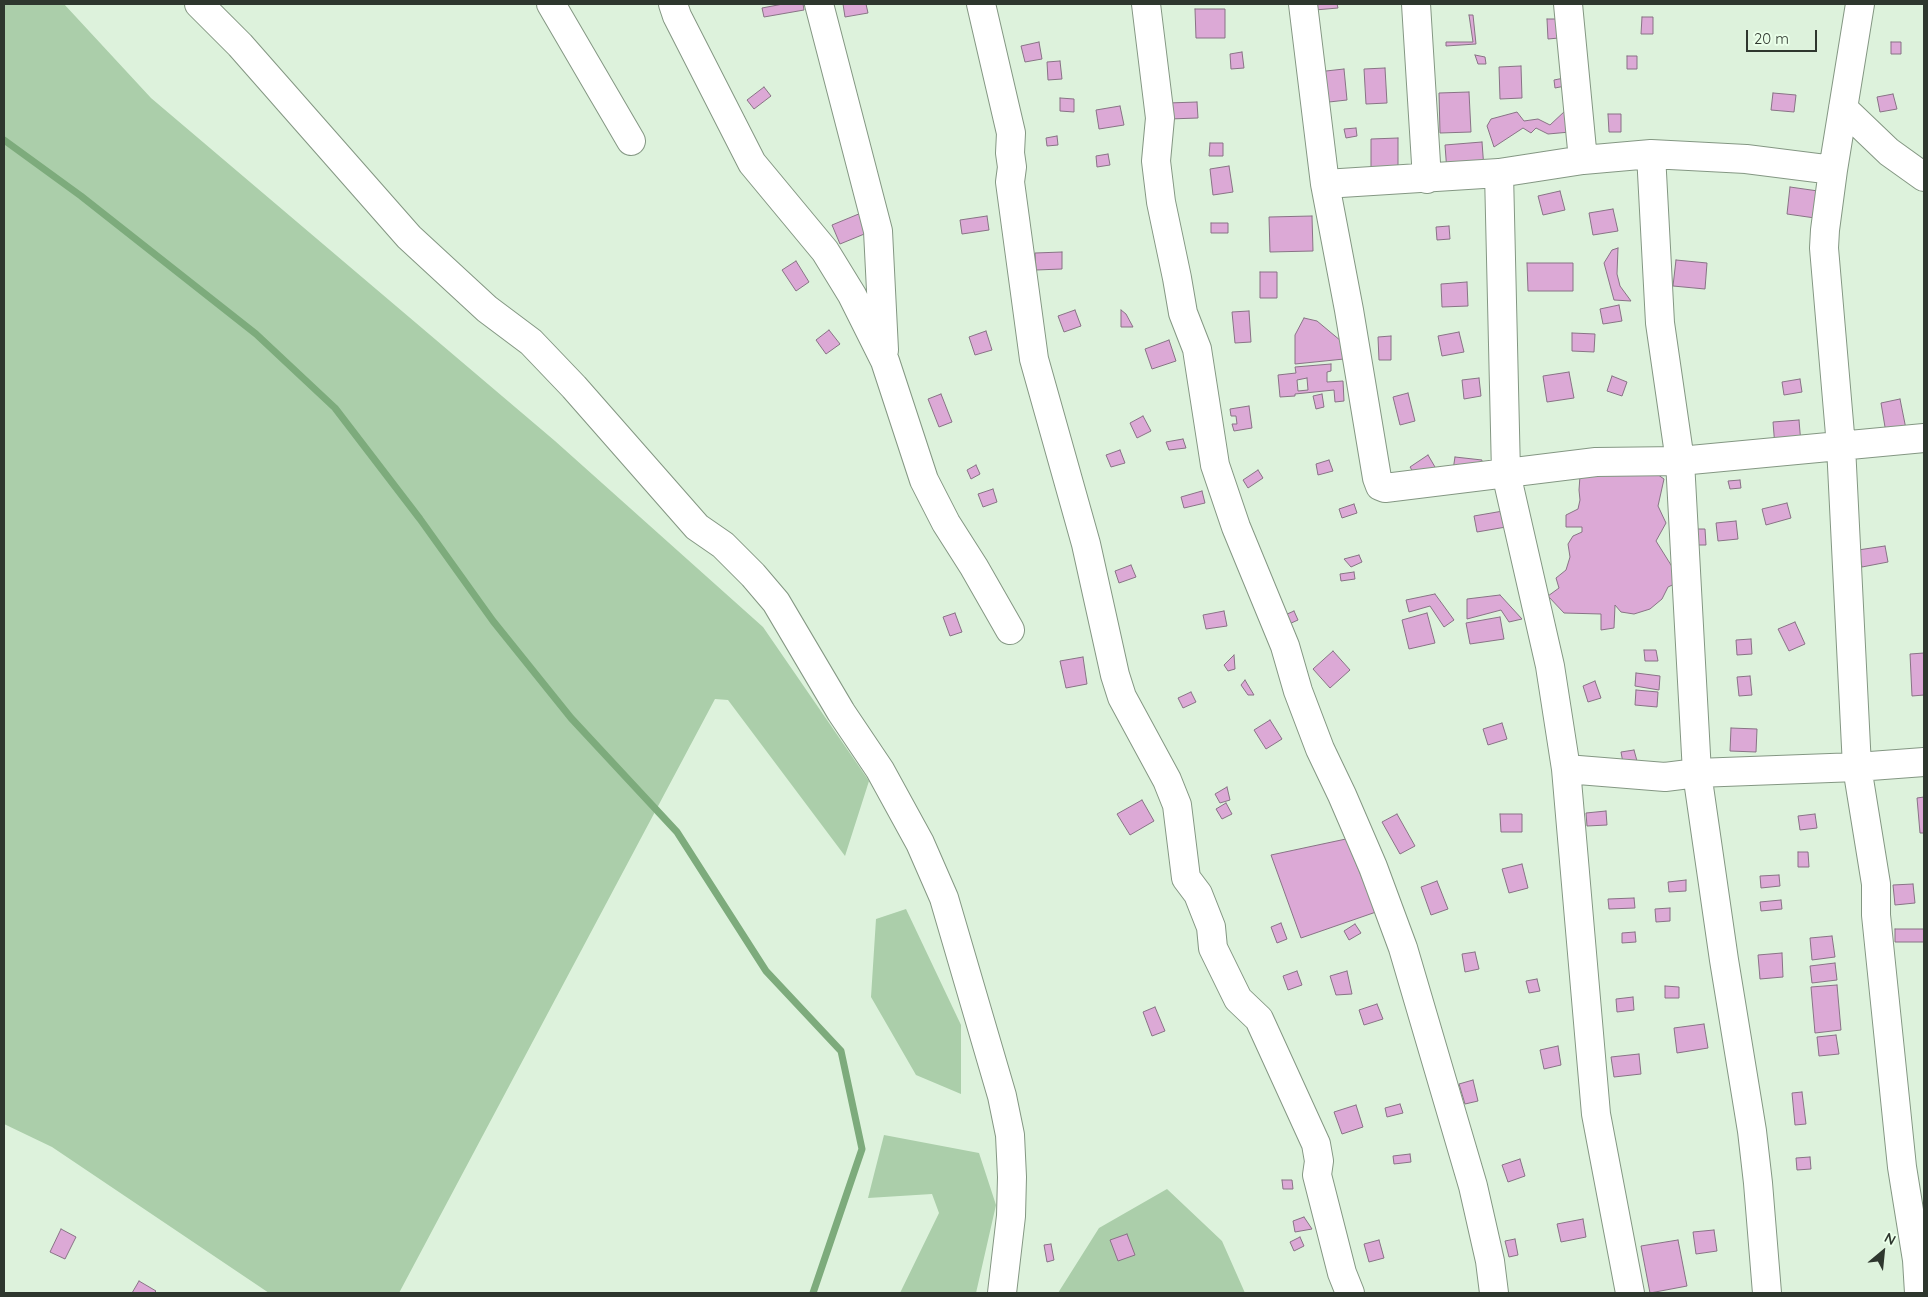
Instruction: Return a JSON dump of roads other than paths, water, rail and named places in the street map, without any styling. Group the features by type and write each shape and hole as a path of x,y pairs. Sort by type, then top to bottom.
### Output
{"street":[{"path":"198,4 240,45 408,237 487,309 531,342 574,387 697,527 723,545 753,575 776,602 841,712 880,770 920,843 944,898 1002,1096 1010,1135 1011,1216 1002,1293"},
{"path":"551,4 631,141"},
{"path":"673,4 677,16 752,163 825,251 852,295 885,361 924,480 946,523 1010,630"},
{"path":"819,4 878,231 885,361"},
{"path":"981,4 1011,133 1010,153 1012,167 1010,182 1034,359 1086,544 1115,675 1122,697 1167,780 1177,805 1186,878 1198,894 1208,918 1213,948 1238,999 1259,1018 1316,1144 1319,1161 1317,1175 1342,1273 1350,1293"},
{"path":"1146,4 1160,118 1156,161 1161,202 1183,313 1197,350 1215,465 1236,527 1285,646 1298,691 1320,749 1342,794 1373,868 1402,948 1473,1186 1490,1261 1494,1293"},
{"path":"1303,4 1325,184 1349,310 1377,478 1380,486 1386,488 1596,462 1680,461 1924,438"},
{"path":"1416,4 1427,178"},
{"path":"1568,4 1584,160"},
{"path":"1840,4 1856,31"},
{"path":"1860,4 1824,230 1824,248 1840,446 1857,767 1876,884 1876,915 1902,1167 1917,1260 1919,1293"},
{"path":"1843,108 1889,152 1924,177"},
{"path":"1325,184 1499,173 1584,160 1651,154 1746,158 1833,170"},
{"path":"1651,154 1660,323 1680,461 1698,773 1757,1174 1767,1293"},
{"path":"1499,173 1506,473 1550,666 1566,769 1596,1114 1630,1293"},
{"path":"1566,769 1664,777 1698,773 1857,767 1924,762"}],"waterway":[{"path":"4,140 81,196 256,334 335,408 420,519 493,621 571,718 677,832 766,971 841,1051 862,1149 813,1293"}]}
